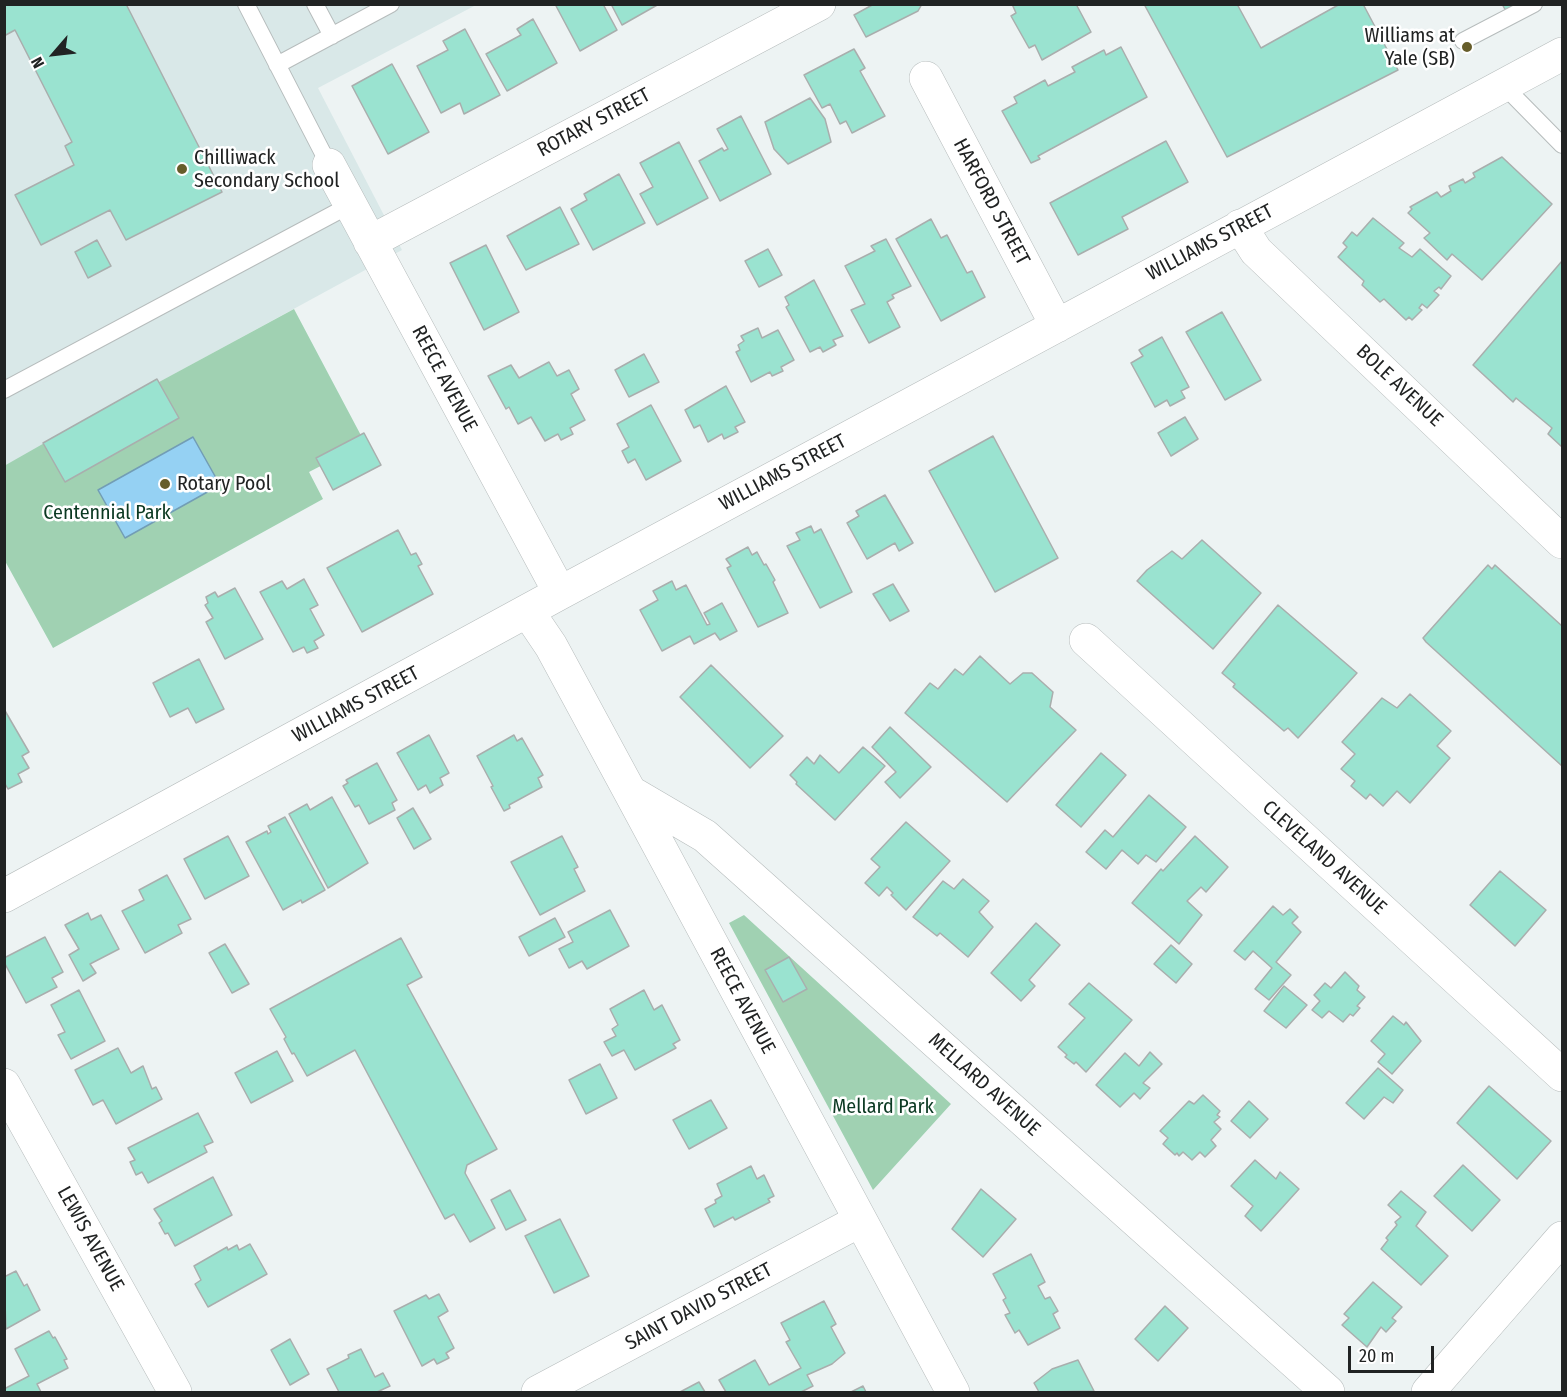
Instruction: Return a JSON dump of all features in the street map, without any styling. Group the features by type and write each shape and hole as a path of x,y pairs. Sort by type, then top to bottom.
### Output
{"street":[{"name":"ROTARY STREET","path":"370,242 819,4"},
{"name":"WILLIAMS STREET","path":"4,896 560,593 1563,54"},
{"name":"HARFORD STREET","path":"926,78 1057,326"},
{"name":"REECE AVENUE","path":"328,165 560,593"},
{"name":"BOLE AVENUE","path":"1240,226 1256,251 1563,542"},
{"name":"REECE AVENUE","path":"528,612 551,646 953,1392"},
{"name":"CLEVELAND AVENUE","path":"1086,640 1563,1076"},
{"name":"MELLARD AVENUE","path":"630,792 705,836 1328,1392"},
{"name":"LEWIS AVENUE","path":"4,1085 174,1392"},
{"name":"SAINT DAVID STREET","path":"538,1392 859,1221"},
{"path":"1428,1392 1563,1238"}],"lane":[{"path":"246,4 328,165"},
{"path":"315,4 332,36"},
{"path":"277,65 391,4"},
{"path":"1463,41 1534,4"},
{"path":"1504,86 1563,145"},
{"path":"4,390 350,205"}],"shaded area":[{"name":"Chilliwack Secondary School","path":"5,5 476,5 318,88 402,250 5,466"}],"green space":[{"name":"Centennial Park","path":"294,309 365,443 309,472 323,499 53,648 5,561 4,466 157,379 159,382"},
{"name":"Mellard Park","path":"744,915 951,1104 873,1190 729,923"}],"water":[{"path":"193,437 220,485 125,538 98,490"}],"building":[{"path":"4,4 126,4 222,192 126,240 110,210 41,245 15,195 74,165 65,146 72,142 15,30 4,36"},
{"path":"555,4 603,4 617,30 580,51"},
{"path":"611,4 659,4 622,25"},
{"path":"874,4 922,4 918,11 866,37 854,15"},
{"path":"1012,4 1076,4 1091,32 1042,60 1035,45 1029,48 1011,16 1016,13"},
{"path":"1144,4 1237,4 1261,48 1340,4 1363,4 1398,70 1227,157"},
{"path":"1502,4 1523,4 1507,13"},
{"path":"533,19 557,63 507,91 486,54 521,35 517,29"},
{"path":"465,29 500,95 464,114 460,103 441,113 417,66 448,50 443,41"},
{"path":"1121,47 1147,97 1038,156 1040,159 1031,163 1002,111 1017,103 1014,97 1045,80 1048,86 1075,72 1072,67 1104,50 1106,55"},
{"path":"854,49 865,68 860,71 885,116 852,133 846,121 840,124 830,104 822,108 804,75"},
{"path":"392,64 429,132 388,154 352,86"},
{"path":"810,98 825,119 831,142 788,164 774,149 765,122"},
{"path":"741,116 771,174 720,201 699,161 722,148 724,151 728,149 717,129"},
{"path":"1166,141 1188,182 1122,217 1128,229 1078,255 1050,203"},
{"path":"679,142 708,198 657,225 640,194 653,187 640,163"},
{"path":"1502,157 1552,204 1482,280 1452,254 1447,260 1424,238 1430,233 1408,213 1412,209 1410,207 1437,192 1441,197 1451,191 1449,186 1463,179 1465,183 1475,177 1473,173"},
{"path":"619,174 645,223 593,250 571,209 587,200 584,194"},
{"path":"560,207 579,244 526,270 507,236"},
{"path":"1373,218 1404,243 1399,248 1412,257 1420,249 1451,276 1441,289 1439,287 1434,291 1439,295 1427,308 1422,304 1419,308 1422,310 1412,320 1409,317 1406,320 1384,299 1380,302 1362,285 1364,281 1338,257 1347,247 1343,243 1352,232 1357,236"},
{"path":"931,219 941,238 947,235 967,273 972,271 985,297 941,321 896,239"},
{"path":"886,239 911,286 892,295 894,298 887,302 900,327 869,343 851,310 865,304 845,266 875,251 871,246"},
{"path":"97,240 111,266 88,278 75,252"},
{"path":"486,245 519,312 484,330 450,263"},
{"path":"768,249 782,275 759,287 745,261"},
{"path":"1562,261 1562,447 1548,434 1552,428 1516,398 1513,402 1473,365"},
{"path":"814,280 843,336 833,340 836,345 823,352 820,347 810,352 786,307 789,305 785,297"},
{"path":"1222,312 1261,380 1225,400 1186,332"},
{"path":"758,328 762,338 778,330 794,360 781,367 783,371 772,376 770,372 751,382 736,352 740,350 738,345 744,341 741,336"},
{"path":"1162,337 1189,387 1181,391 1185,398 1170,406 1167,400 1155,407 1131,363 1143,356 1139,350"},
{"path":"644,354 659,382 629,397 615,370"},
{"path":"549,362 557,376 569,370 579,389 571,394 585,420 570,428 573,434 561,440 558,434 545,441 531,417 518,424 509,407 506,409 488,376 511,365 519,378"},
{"path":"157,379 179,418 65,482 43,443"},
{"path":"726,386 745,422 735,427 738,432 724,439 722,434 708,442 700,425 694,428 685,410"},
{"path":"651,405 681,461 646,480 635,459 628,463 622,451 629,447 617,424"},
{"path":"1185,417 1198,439 1171,456 1158,433"},
{"path":"364,433 381,465 333,490 316,458"},
{"path":"993,436 1058,558 995,592 929,471"},
{"path":"885,495 913,543 899,551 895,543 867,559 847,523 859,516 856,511"},
{"path":"811,526 814,533 821,529 852,592 820,608 787,546 800,540 796,533"},
{"path":"398,530 411,555 416,553 422,564 418,566 433,594 362,632 327,568"},
{"path":"1202,540 1261,593 1213,649 1137,581 1147,570 1172,551 1182,559"},
{"path":"748,547 752,555 757,552 764,565 766,564 788,613 758,627 727,568 731,566 726,559"},
{"path":"1488,565 1492,569 1495,565 1562,626 1562,766 1423,638"},
{"path":"304,579 318,605 310,609 324,635 314,641 318,648 307,653 304,647 293,652 260,592 282,581 287,589"},
{"path":"672,581 676,590 686,585 707,625 710,624 704,613 722,603 737,631 720,640 715,633 694,644 690,636 662,651 640,610 658,600 653,591"},
{"path":"893,584 909,611 890,621 873,594"},
{"path":"235,588 263,639 225,659 206,622 213,618 205,605 208,603 206,597 215,592 218,597"},
{"path":"1278,605 1357,673 1298,738 1288,728 1284,731 1233,687 1235,684 1222,673"},
{"path":"980,656 1010,684 1023,673 1032,673 1053,692 1050,707 1076,730 1007,802 905,713 930,683 938,689 955,669 963,675"},
{"path":"199,659 224,709 196,723 188,708 170,717 153,683"},
{"path":"711,665 783,736 750,768 680,697"},
{"path":"1410,694 1451,731 1437,746 1450,758 1410,803 1397,791 1383,806 1370,794 1366,799 1351,786 1355,781 1341,769 1355,754 1342,742 1382,698 1397,708"},
{"path":"4,709 29,752 22,756 29,768 18,774 22,782 8,789 4,782"},
{"path":"890,727 931,767 900,798 885,782 896,772 872,747"},
{"path":"429,735 449,773 440,778 443,785 430,793 426,785 418,790 397,753"},
{"path":"514,735 517,741 522,738 543,775 538,778 542,787 509,805 510,808 504,811 477,756"},
{"path":"863,747 885,766 835,820 796,784 797,782 790,775 807,757 814,764 820,755 839,773"},
{"path":"1101,753 1126,775 1081,827 1056,805"},
{"path":"377,763 397,800 392,803 395,810 369,824 359,805 355,807 343,786 348,783 346,780"},
{"path":"1149,795 1186,827 1156,862 1146,855 1138,864 1122,850 1106,869 1086,852 1105,830 1113,837"},
{"path":"332,797 368,863 328,888 289,814 307,804 310,810"},
{"path":"413,808 431,839 414,849 397,818"},
{"path":"285,817 325,890 302,903 301,900 283,910 246,842 267,831 268,834 271,832 268,826"},
{"path":"906,822 950,861 906,910 891,895 893,893 887,887 879,896 865,883 880,867 871,859"},
{"path":"228,836 249,876 205,899 184,859"},
{"path":"562,836 578,867 574,869 585,891 540,915 511,862"},
{"path":"1195,836 1228,867 1206,892 1201,887 1187,901 1202,915 1179,944 1132,903 1161,869 1163,871"},
{"path":"1500,871 1546,910 1515,946 1470,905"},
{"path":"167,875 191,919 178,925 182,933 145,953 122,911 144,900 139,890"},
{"path":"963,879 989,901 979,912 993,927 968,957 940,933 937,936 913,917 943,881 954,889"},
{"path":"1273,906 1283,915 1290,909 1298,917 1292,923 1301,932 1276,962 1291,975 1269,1000 1255,989 1272,968 1253,951 1245,960 1234,951"},
{"path":"610,910 629,946 587,969 582,961 569,968 559,949 573,942 568,932"},
{"path":"88,913 91,920 101,915 119,949 90,964 96,973 83,981 69,955 79,949 65,925"},
{"path":"555,918 565,937 529,956 519,937"},
{"path":"1036,923 1060,945 1029,980 1035,986 1021,1001 991,973"},
{"path":"45,937 63,972 52,978 57,987 26,1003 4,958"},
{"path":"401,938 422,977 407,985 497,1149 467,1165 465,1173 495,1228 470,1242 454,1214 445,1219 355,1050 307,1076 294,1053 292,1054 284,1039 286,1037 270,1009"},
{"path":"225,944 249,984 232,993 209,953"},
{"path":"1171,945 1192,964 1176,983 1154,964"},
{"path":"789,957 807,989 783,1002 765,970"},
{"path":"1345,972 1359,986 1357,990 1365,997 1357,1006 1360,1008 1343,1022 1329,1011 1322,1018 1312,1010 1320,1001 1314,995 1325,983 1331,988"},
{"path":"1089,983 1132,1020 1086,1072 1076,1062 1074,1064 1065,1057 1067,1055 1058,1047 1085,1018 1069,1004"},
{"path":"1284,986 1307,1005 1286,1028 1264,1011"},
{"path":"79,990 105,1041 71,1059 58,1035 65,1032 51,1005"},
{"path":"644,990 654,1010 662,1005 680,1040 673,1044 676,1048 635,1070 624,1050 612,1056 604,1042 616,1036 612,1029 618,1025 610,1009"},
{"path":"1393,1016 1404,1025 1406,1022 1421,1041 1392,1074 1378,1062 1385,1054 1371,1041"},
{"path":"118,1048 131,1073 143,1066 152,1089 156,1087 162,1099 116,1124 103,1100 93,1105 75,1070"},
{"path":"277,1051 293,1081 251,1103 235,1073"},
{"path":"1150,1052 1162,1064 1143,1083 1150,1088 1140,1099 1134,1093 1120,1107 1096,1085 1125,1053 1139,1066"},
{"path":"600,1064 617,1098 586,1114 569,1080"},
{"path":"1378,1068 1403,1090 1393,1103 1384,1097 1364,1119 1346,1103"},
{"path":"1489,1086 1551,1141 1517,1179 1457,1123"},
{"path":"1203,1095 1220,1111 1217,1115 1220,1117 1214,1122 1221,1129 1211,1140 1216,1146 1205,1157 1200,1152 1192,1160 1183,1152 1179,1156 1177,1153 1175,1155 1163,1144 1168,1138 1160,1131 1189,1101 1194,1104"},
{"path":"711,1100 727,1128 689,1149 673,1120"},
{"path":"1249,1101 1268,1119 1250,1138 1231,1121"},
{"path":"198,1113 213,1142 204,1146 207,1152 148,1183 142,1172 136,1175 130,1162 135,1160 128,1148"},
{"path":"1255,1160 1276,1179 1280,1172 1299,1189 1261,1231 1245,1216 1253,1206 1231,1186"},
{"path":"1463,1165 1500,1200 1472,1231 1434,1196"},
{"path":"751,1166 757,1179 764,1175 774,1196 768,1199 770,1202 735,1220 733,1217 714,1227 705,1209 716,1203 715,1200 722,1196 717,1184"},
{"path":"213,1177 232,1215 175,1246 168,1233 165,1234 159,1223 162,1221 154,1209"},
{"path":"981,1189 1016,1219 983,1257 952,1229"},
{"path":"510,1190 526,1220 506,1230 491,1200"},
{"path":"1401,1191 1426,1212 1416,1226 1448,1256 1421,1285 1381,1249 1388,1240 1386,1238 1397,1225 1395,1222 1401,1217 1388,1205"},
{"path":"560,1219 589,1276 554,1293 525,1236"},
{"path":"250,1244 267,1274 208,1307 195,1284 201,1280 194,1266 227,1247 228,1250 237,1245 239,1250"},
{"path":"1031,1254 1045,1282 1038,1286 1045,1299 1050,1297 1058,1311 1053,1314 1060,1328 1028,1345 1019,1330 1015,1333 1005,1315 1010,1313 1003,1300 1006,1298 993,1274"},
{"path":"16,1271 24,1286 27,1284 40,1310 6,1329 4,1277"},
{"path":"1373,1282 1402,1307 1392,1318 1396,1321 1386,1332 1381,1327 1367,1347 1342,1325 1349,1318 1344,1314"},
{"path":"439,1294 448,1311 438,1317 454,1348 446,1353 449,1358 437,1364 434,1359 422,1366 394,1311 426,1295 429,1299"},
{"path":"824,1301 836,1324 831,1327 845,1353 832,1364 807,1375 813,1386 801,1392 726,1392 719,1380 755,1360 769,1385 801,1368 786,1342 790,1340 781,1323"},
{"path":"1165,1306 1188,1328 1158,1361 1135,1339"},
{"path":"49,1331 53,1338 55,1337 67,1359 64,1360 68,1368 37,1384 41,1392 4,1392 4,1389 29,1376 15,1349"},
{"path":"290,1339 309,1374 290,1385 271,1350"},
{"path":"361,1349 375,1377 383,1373 390,1386 377,1392 339,1392 327,1369"},
{"path":"1078,1360 1094,1391 1039,1392 1034,1383 1052,1369"},
{"path":"699,1382 705,1392 680,1392"},
{"path":"863,1386 866,1392 851,1392"}],"place":[{"name":"Williams at Yale (SB)","path":"1467,47"},
{"name":"Chilliwack Secondary School","path":"182,169"},
{"name":"Rotary Pool","path":"165,484"}]}
